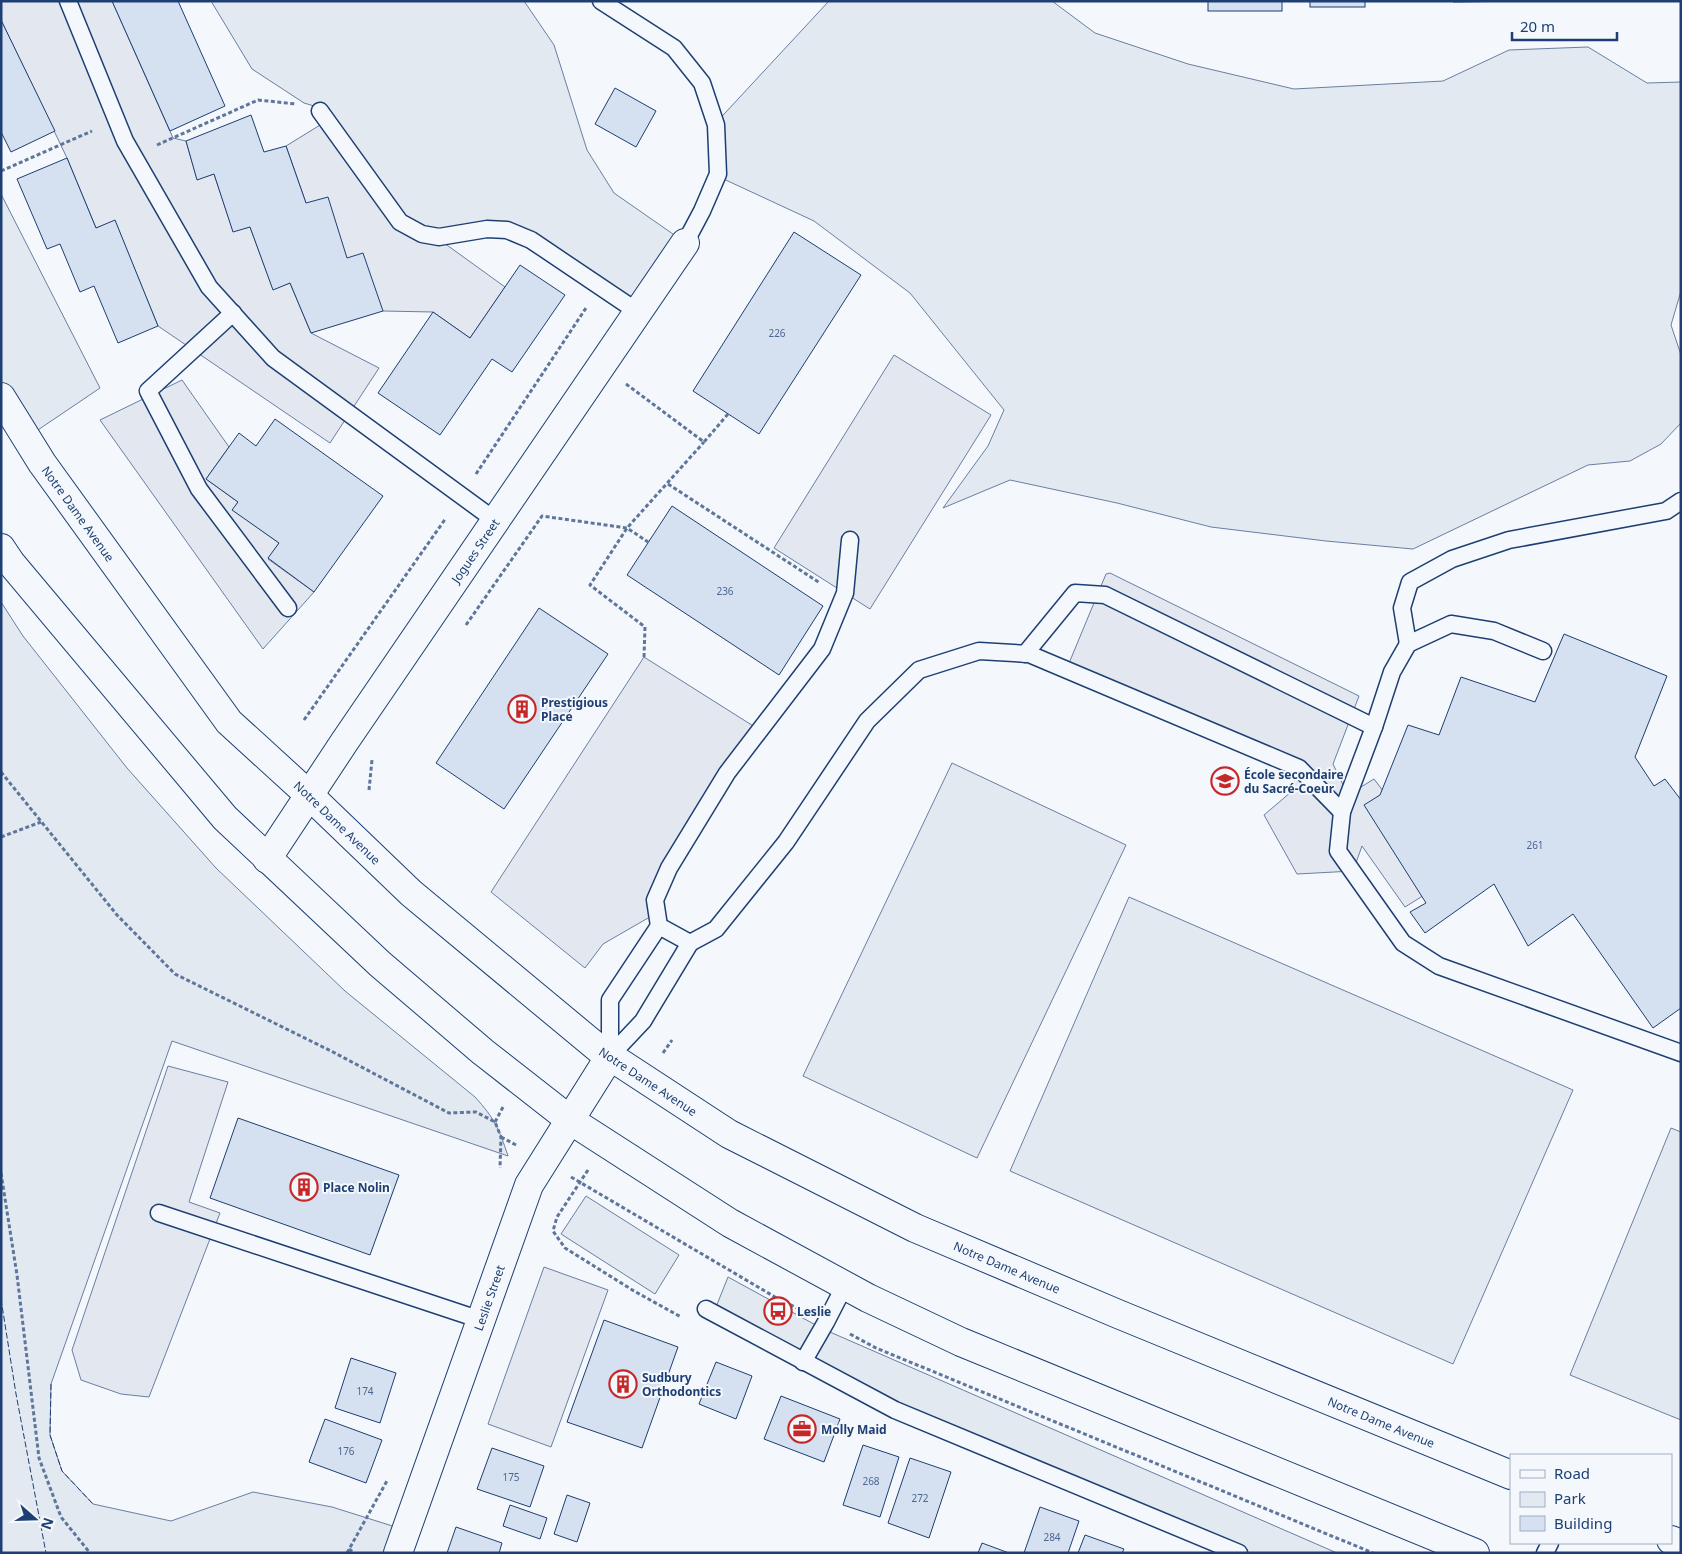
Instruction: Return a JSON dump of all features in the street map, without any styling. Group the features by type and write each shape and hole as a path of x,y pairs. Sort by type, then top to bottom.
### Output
{"main road":[{"name":"Jogues Street","path":"267,859 685,243"},
{"name":"Notre Dame Avenue","path":"1,397 42,463 229,722 309,795 411,893 599,1049 729,1134 915,1228 1118,1314 1510,1475"},
{"path":"1,548 11,563 225,818 380,964 483,1052 570,1120 730,1223 868,1298 961,1342 1475,1553"},
{"name":"Leslie Street","path":"398,1553 530,1185 610,1056"}],"lane":[{"path":"68,1 125,141 208,287 273,358 496,521"},
{"path":"601,1 674,48 702,83 716,124 718,174 702,211 685,243"},
{"path":"320,111 400,222 422,234 439,237 487,229 507,230 531,240 638,312"},
{"path":"233,313 148,391 199,489 288,608"},
{"path":"1408,644 1402,608 1410,582 1452,559 1509,540 1666,511 1681,501"},
{"path":"610,1056 610,1000 659,926 655,900 670,868 727,773 822,649 845,593 850,540"},
{"path":"1025,654 1075,593 1105,595 1374,727"},
{"path":"1544,651 1494,631 1451,624 1408,644 1392,672 1374,727 1342,812 1338,851 1403,943 1439,966 1681,1053"},
{"path":"610,1056 643,1021 690,943 716,929 786,842 867,721 919,670 979,651 1025,654 1299,768 1342,812"},
{"path":"659,926 690,943"},
{"path":"159,1213 481,1320"},
{"path":"803,1362 845,1285"},
{"path":"706,1310 896,1410 1239,1553"}],"path":[{"path":"173,138 258,100 290,103 320,111"},
{"path":"1,171 75,139"},
{"path":"601,366 704,442"},
{"path":"644,657 645,627 590,585 627,528 668,484 728,414"},
{"path":"668,484 843,598"},
{"path":"463,630 542,516 627,528 648,542"},
{"path":"370,790 372,760"},
{"path":"1,772 117,915 175,974 331,1051 449,1113 476,1112"},
{"path":"1,837 41,822"},
{"path":"1,1173 17,1275 39,1458 61,1517 90,1553"},
{"path":"349,1549 354,1553"}],"green space":[{"path":"211,1 524,1 554,45 587,150 614,193 683,241 637,308 533,238 441,234 403,218 324,109 304,103 252,69"},
{"path":"829,1 1052,1 1095,33 1188,64 1294,89 1443,81 1509,50 1588,47 1647,83 1681,82 1681,291 1671,325 1681,355 1681,423 1661,444 1630,461 1588,465 1413,549 1211,527 1117,503 1010,480 943,508 988,446 1004,410 910,293 814,221 715,175 713,126"},
{"path":"1,194 100,388 29,436 1,390"},
{"path":"1,602 23,636 127,768 216,868 345,991 475,1097 496,1125 508,1156 172,1041 51,1384 50,1435 62,1471 93,1504 171,1521 253,1492 332,1507 402,1529 395,1553 1,1553"},
{"path":"952,763 1126,845 977,1158 803,1076"},
{"path":"1129,897 1573,1090 1453,1364 1010,1171"},
{"path":"1671,1128 1681,1132 1681,1420 1570,1375"},
{"path":"586,1196 679,1255 655,1294 561,1234"},
{"path":"728,1277 823,1329 1337,1553 1247,1553 897,1409 714,1312"}],"shaded area":[{"path":"1,1 112,1 173,138 186,141 197,179 214,174 233,231 250,227 273,289 290,283 311,333 379,368 330,443 158,326 115,221 96,228 67,158 1,20"},
{"path":"325,122 399,224 440,240 505,287 470,338 433,312 383,311 306,203 286,146"},
{"path":"894,355 991,415 870,609 774,548"},
{"path":"182,380 229,447 206,479 238,502 233,510 279,543 268,559 314,592 263,649 100,420"},
{"path":"1110,573 1359,696 1333,764 1348,795 1374,779 1450,879 1405,907 1362,846 1353,871 1297,874 1264,815 1291,792 1300,764 1067,668 1106,574"},
{"path":"644,657 758,729 725,772 655,914 603,944 585,968 491,892"},
{"path":"168,1066 228,1082 189,1202 220,1213 149,1397 121,1394 81,1380 72,1350"},
{"path":"544,1267 608,1290 551,1447 488,1424"}],"building":[{"path":"112,1 178,1 225,106 170,131"},
{"path":"1208,1 1282,1 1282,11 1208,11"},
{"path":"1310,1 1365,1 1365,7 1310,7"},
{"path":"1453,1 1527,1 1453,2"},
{"path":"1,20 55,131 11,152 1,132"},
{"path":"615,88 656,111 636,147 595,124"},
{"path":"251,115 264,152 286,146 306,203 328,197 347,258 363,253 383,311 311,333 290,283 273,290 250,227 233,232 214,174 197,180 186,141"},
{"path":"67,158 96,228 115,220 158,326 118,343 94,286 80,292 60,244 47,249 17,179"},
{"path":"794,232 861,275 759,434 693,391"},
{"path":"520,265 565,295 512,372 492,359 440,435 378,393 433,312 470,338"},
{"path":"275,419 383,496 314,592 268,558 279,543 232,510 238,502 206,479 239,433 256,446"},
{"path":"672,506 823,606 779,675 627,575"},
{"name":"Prestigious Place","path":"539,608 608,654 504,809 436,763"},
{"path":"1564,634 1667,676 1635,757 1654,786 1665,779 1681,800 1681,1008 1653,1028 1573,914 1528,946 1494,884 1425,933 1410,912 1426,903 1364,805 1380,795 1408,725 1439,735 1461,677 1535,702"},
{"name":"Place Nolin","path":"238,1118 399,1175 370,1255 210,1198"},
{"name":"Sudbury Orthodontics","path":"604,1320 678,1347 642,1448 567,1422"},
{"path":"351,1358 396,1373 380,1423 335,1408"},
{"path":"716,1362 752,1376 736,1419 699,1404"},
{"name":"Molly Maid","path":"781,1396 840,1419 824,1462 764,1439"},
{"path":"325,1419 382,1440 366,1483 309,1462"},
{"path":"863,1445 899,1457 880,1517 843,1505"},
{"path":"492,1448 544,1466 530,1507 477,1489"},
{"path":"910,1458 951,1472 929,1538 888,1523"},
{"path":"567,1495 590,1503 577,1542 554,1534"},
{"path":"510,1505 547,1518 540,1539 503,1526"},
{"path":"1040,1507 1079,1521 1068,1553 1024,1553"},
{"path":"456,1527 502,1543 499,1553 447,1553"},
{"path":"1085,1535 1124,1549 1122,1553 1078,1553"},
{"path":"982,1543 1009,1553 978,1553"}],"fence":[{"path":"1,1299 16,1394 46,1553"},
{"path":"51,1384 50,1435 62,1471 93,1504"}],"place":[{"name":"Prestigious Place","path":"522,709"},
{"name":"École secondaire du Sacré-Coeur","path":"1225,781"},
{"name":"Place Nolin","path":"304,1187"},
{"name":"Leslie","path":"778,1311"},
{"name":"Sudbury Orthodontics","path":"623,1384"},
{"name":"Molly Maid","path":"802,1429"}]}
